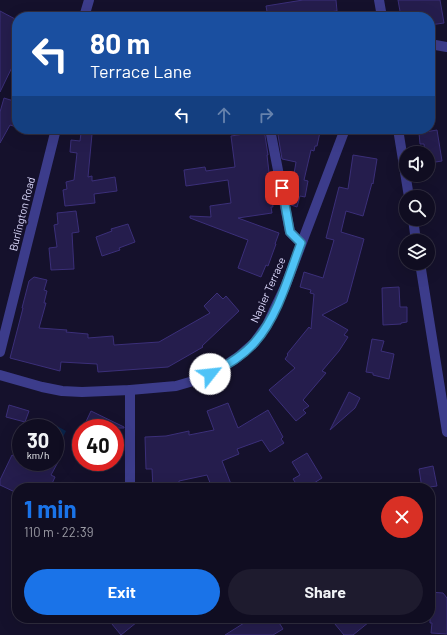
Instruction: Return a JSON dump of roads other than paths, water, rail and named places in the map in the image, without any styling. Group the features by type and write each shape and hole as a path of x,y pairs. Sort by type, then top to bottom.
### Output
{"street":[{"path":"85,12 89,0"},
{"path":"379,0 381,12"},
{"path":"435,45 447,47"},
{"name":"Burlington Road","path":"0,352 55,134"},
{"path":"271,134 290,232 301,243"},
{"name":"Napier Terrace","path":"0,374 42,387 62,391 82,392 130,390 176,386 200,379 220,369 238,357 254,343 267,325 285,287 343,134"},
{"path":"399,134 408,190"},
{"path":"421,270 447,432"},
{"path":"130,390 130,483"}]}
